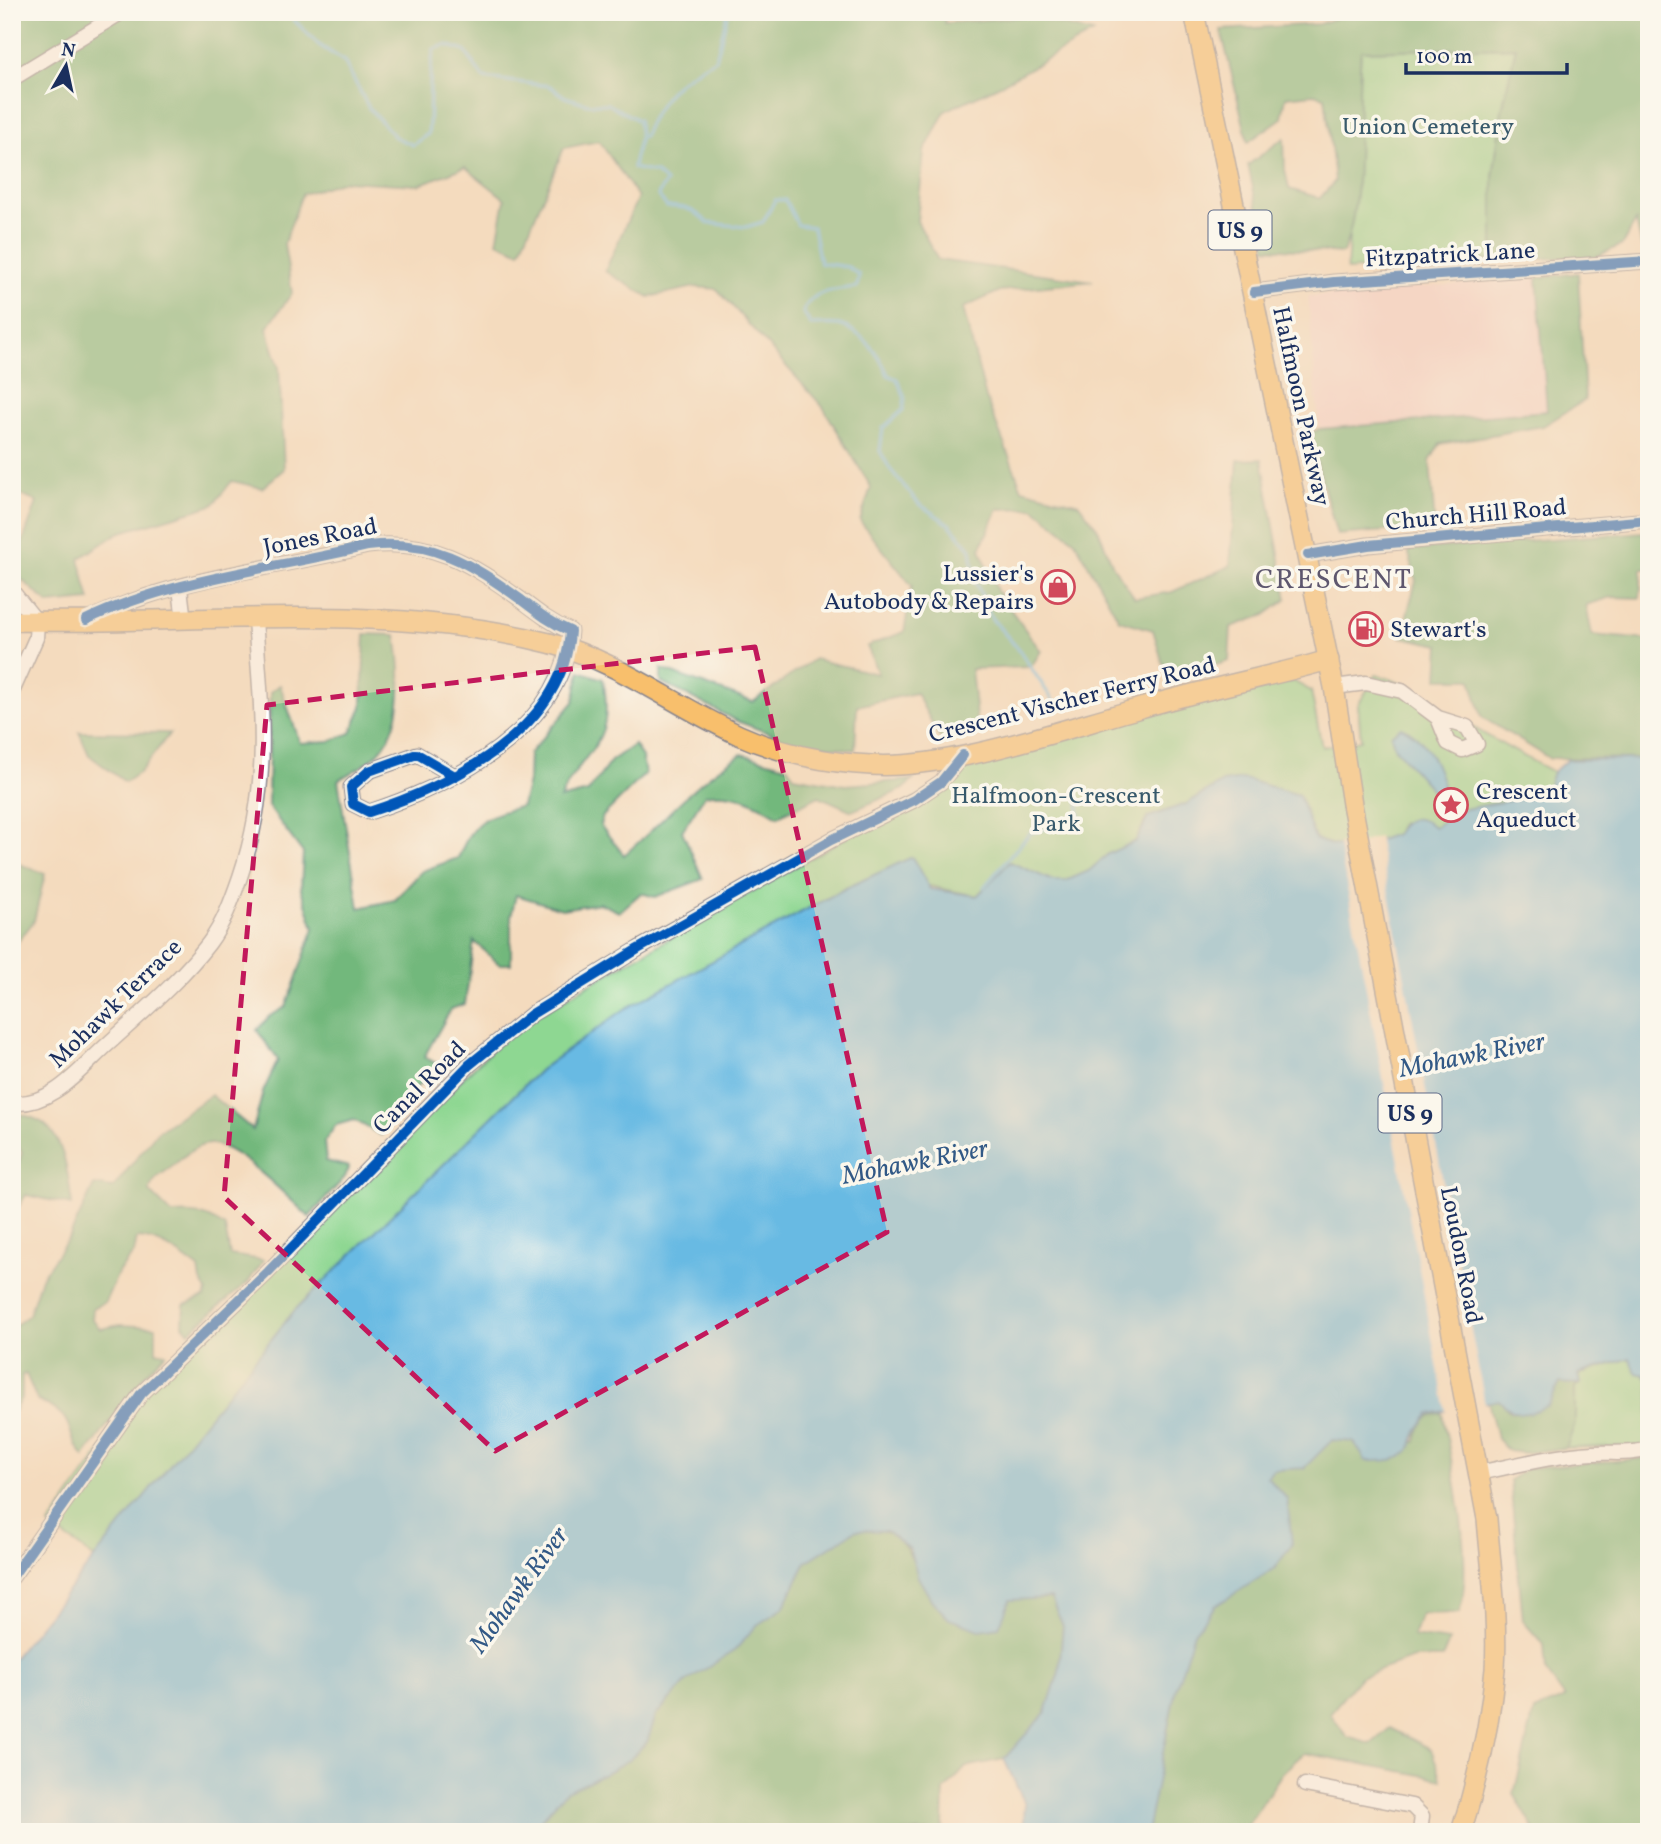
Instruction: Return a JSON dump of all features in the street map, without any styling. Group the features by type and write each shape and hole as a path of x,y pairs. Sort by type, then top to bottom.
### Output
{"main road":[{"name":"Halfmoon Parkway","path":"1194,12 1334,687"},
{"name":"Crescent Vischer Ferry Road","path":"12,621 364,619 442,623 499,631 569,649 622,672 740,735 789,752 872,766 963,755 1329,660"},
{"name":"Loudon Road","path":"1334,687 1352,804 1479,1472 1494,1599 1495,1667 1483,1757 1461,1832"}],"street":[{"path":"12,79 122,12"},
{"name":"Fitzpatrick Lane","path":"1254,292 1334,282 1649,261"},
{"name":"Church Hill Road","path":"1308,555 1368,545 1649,520"},
{"name":"Jones Road","path":"86,621 113,608 180,588 368,546 397,543 419,545 488,576 545,619 570,631 569,649"},
{"path":"180,588 184,621"},
{"path":"12,591 37,622 36,638 12,692"},
{"name":"Mohawk Terrace","path":"12,1103 34,1102 60,1088 168,989 208,944 229,910 250,845 261,788 264,734 255,620"},
{"path":"453,775 417,754 369,771 351,788 353,804 369,813 409,799 482,760 511,738 545,704 569,649"},
{"path":"1334,687 1366,683 1402,691 1438,718"},
{"name":"Canal Road","path":"12,1577 141,1394 284,1257 469,1065 532,1014 638,949 831,840 914,800 941,782 963,755"},
{"path":"1479,1472 1555,1457 1596,1453 1628,1454 1649,1449"},
{"path":"1305,1785 1412,1806 1422,1816 1420,1832"}],"highlighted area":[{"path":"755,647 887,1232 495,1451 224,1197 267,705"}],"shaded area":[{"path":"1537,278 1548,411 1319,429 1308,296"}],"green space":[{"path":"12,12 943,12 945,23 1030,16 1093,33 998,86 945,111 924,152 917,221 938,260 1093,281 1000,291 963,308 986,398 1022,489 1079,504 1098,529 1113,566 1135,598 1172,592 1230,566 1238,460 1262,459 1287,599 1265,615 1231,627 1229,661 1190,673 1163,664 1153,630 1119,620 1075,541 1034,508 998,509 980,549 997,591 1041,651 1031,667 971,669 977,727 940,738 916,693 857,706 855,750 790,741 737,721 661,682 661,669 753,702 814,659 878,674 867,646 904,632 912,586 860,521 871,487 823,407 717,289 695,287 649,297 605,271 638,197 599,141 564,148 520,252 497,242 505,199 465,167 418,185 344,181 302,194 284,244 292,293 267,328 279,367 284,469 262,488 232,481 213,505 118,533 79,559 90,600 49,604 12,571 37,502 12,491"},
{"path":"1352,12 1649,12 1649,248 1642,248 1636,221 1622,245 1595,257 1493,260 1493,178 1502,110 1516,47 1361,51 1355,206 1343,253 1266,248 1248,165 1284,138 1285,170 1289,189 1320,198 1335,181 1325,97 1314,94 1286,97 1282,118 1248,142 1221,30 1319,24"},
{"name":"Union Cemetery","path":"1517,47 1502,110 1493,178 1493,260 1347,270 1361,51"},
{"path":"1578,273 1585,400 1543,426 1440,444 1430,461 1435,527 1337,535 1309,434 1319,429 1547,411 1537,278"},
{"path":"1643,532 1649,545 1649,569 1642,569 1640,598 1612,597 1586,605 1592,635 1649,640 1649,756 1642,759 1549,758 1482,717 1471,679 1438,679 1440,645 1401,637 1416,581 1408,550"},
{"path":"365,634 396,635 400,696 394,727 388,740 379,752 360,768 338,780 359,908 395,900 422,871 458,858 469,835 481,822 488,817 522,806 528,781 529,754 574,702 580,671 603,679 605,720 595,745 569,781 560,799 588,792 611,761 634,745 642,757 645,774 603,816 600,825 624,855 695,788 742,754 787,766 794,776 845,785 913,780 904,789 852,811 819,796 778,816 734,795 705,795 682,831 703,879 655,897 641,893 619,912 600,903 562,909 516,895 511,916 511,964 499,964 474,941 465,1004 451,1009 424,1057 439,1065 458,1057 434,1084 420,1083 381,1135 354,1120 336,1125 324,1142 326,1161 349,1167 345,1177 309,1217 248,1162 221,1146 210,1144 195,1149 159,1176 149,1191 172,1214 194,1214 212,1219 225,1227 230,1255 264,1260 248,1282 189,1332 183,1325 184,1305 205,1297 207,1291 201,1281 199,1269 178,1253 155,1241 137,1238 134,1253 119,1271 105,1302 93,1308 92,1319 100,1329 120,1325 156,1327 156,1351 166,1353 145,1375 84,1457 65,1419 60,1413 37,1400 26,1374 22,1375 22,1396 12,1415 12,1328 29,1315 41,1278 70,1236 94,1185 113,1188 157,1132 211,1095 253,1130 263,1092 278,1060 257,1030 270,1016 286,1007 314,928 301,889 303,853 268,806 270,692 280,685 300,743 330,741 351,733 362,707"},
{"name":"Halfmoon-Crescent Park","path":"1376,675 1399,683 1553,772 1546,794 1448,812 1427,749 1408,730 1432,788 1444,804 1447,819 1434,827 1401,823 1396,834 1356,846 1336,846 1315,839 1299,795 1244,779 1223,782 1186,804 1148,817 1136,841 1108,854 1089,871 1066,881 1053,881 1010,862 977,896 877,875 844,889 625,1009 540,1070 295,1310 95,1558 49,1525 141,1394 515,1027 978,762 1067,734 1293,681 1311,691 1322,747 1361,740 1358,705"},
{"path":"79,732 170,733 140,772 125,782 89,755"},
{"path":"12,861 45,874 34,921 12,949"},
{"path":"12,1111 40,1121 56,1139 65,1161 72,1205 26,1195 12,1217 12,1180 22,1153 12,1134"},
{"path":"1630,1358 1649,1381 1649,1443 1639,1446 1566,1448 1575,1423 1574,1388 1578,1375"},
{"path":"1560,1383 1580,1384 1575,1388 1575,1423 1566,1448 1523,1453 1508,1451 1497,1439 1488,1401 1499,1400 1511,1413 1548,1405"},
{"path":"1442,1413 1460,1514 1463,1593 1459,1613 1421,1614 1413,1636 1449,1641 1442,1658 1414,1658 1360,1677 1330,1713 1347,1737 1371,1744 1390,1728 1431,1749 1442,1779 1304,1753 1283,1772 1243,1832 1147,1832 1175,1692 1194,1632 1215,1606 1275,1568 1292,1544 1287,1499 1267,1477 1273,1470 1304,1468 1332,1440 1416,1442 1423,1422 1430,1416"},
{"path":"1649,1458 1649,1832 1536,1832 1514,1794 1534,1711 1565,1698 1546,1672 1544,1645 1523,1621 1510,1480 1528,1468"},
{"path":"856,1530 884,1531 900,1541 932,1601 1051,1598 1063,1626 1059,1672 1046,1712 1004,1759 966,1767 944,1791 943,1832 530,1832 566,1791 628,1760 647,1742 656,1715 688,1680 735,1650 757,1625 783,1608 806,1562"}],"water":[{"name":"Mohawk River","path":"1401,727 1421,741 1435,763 1449,812 1546,794 1553,772 1567,760 1642,759 1649,756 1649,1381 1645,1375 1636,1373 1630,1358 1578,1374 1580,1384 1560,1383 1548,1405 1528,1413 1511,1410 1499,1400 1430,1414 1421,1424 1406,1454 1398,1458 1366,1461 1354,1442 1332,1440 1304,1468 1273,1470 1267,1477 1287,1499 1292,1544 1275,1568 1215,1606 1194,1632 1175,1692 1147,1832 1023,1832 1025,1804 1004,1759 1046,1712 1059,1672 1063,1626 1051,1598 1010,1600 999,1627 980,1630 949,1619 932,1601 918,1577 909,1548 886,1531 856,1530 806,1562 783,1608 757,1625 735,1650 688,1680 656,1715 647,1742 628,1760 566,1791 530,1832 12,1832 12,1660 295,1310 540,1070 625,1009 844,889 912,857 930,889 977,896 1010,862 1053,881 1066,881 1089,871 1108,854 1136,841 1148,817 1186,804 1223,782 1244,779 1299,795 1315,839 1336,846 1356,846 1396,834 1403,823 1412,819 1423,820 1434,827 1447,819 1444,804 1394,747 1391,735"}],"pier":[{"path":"1378,837 1485,1405 1447,1416 1339,844 1364,842"}],"waterway":[{"path":"286,12 319,45 344,61 369,108 395,137 413,145 428,134 434,49 446,45 465,51 483,78 550,86 565,97 588,104 608,104 638,120 639,141 633,168 656,173 666,182 658,195 667,207 689,210 708,223 746,227 763,222 775,200 785,200 798,225 813,227 820,263 848,267 859,275 857,287 818,295 807,304 803,312 811,325 839,325 855,332 875,352 888,375 897,379 905,398 903,410 883,428 880,451 890,469 919,504 949,524 971,549 975,581 992,619 1019,650 1056,705"},
{"path":"643,137 671,90 690,74 716,59 728,12"},
{"path":"984,887 1030,833 1080,819 1078,797"}],"cycle path":[{"path":"1254,292 1334,282 1649,261"},
{"path":"1308,555 1368,545 1649,520"},
{"path":"86,620 119,606 189,584 368,546 412,546 449,556 502,586 544,617 570,631 563,666 548,697 526,725 498,748 467,769 401,801 369,812 353,804 351,787 369,771 417,754 453,775"},
{"path":"12,1577 141,1394 268,1272 469,1065 532,1014 638,949 831,840 914,800 941,782 963,755"}],"place":[{"name":"Lussier's Autobody & Repairs","path":"1058,587"},
{"name":"Stewart's","path":"1366,629"},
{"name":"Crescent Aqueduct","path":"1451,805"}],"district":[{"name":"CRESCENT","path":"1334,578"}]}
